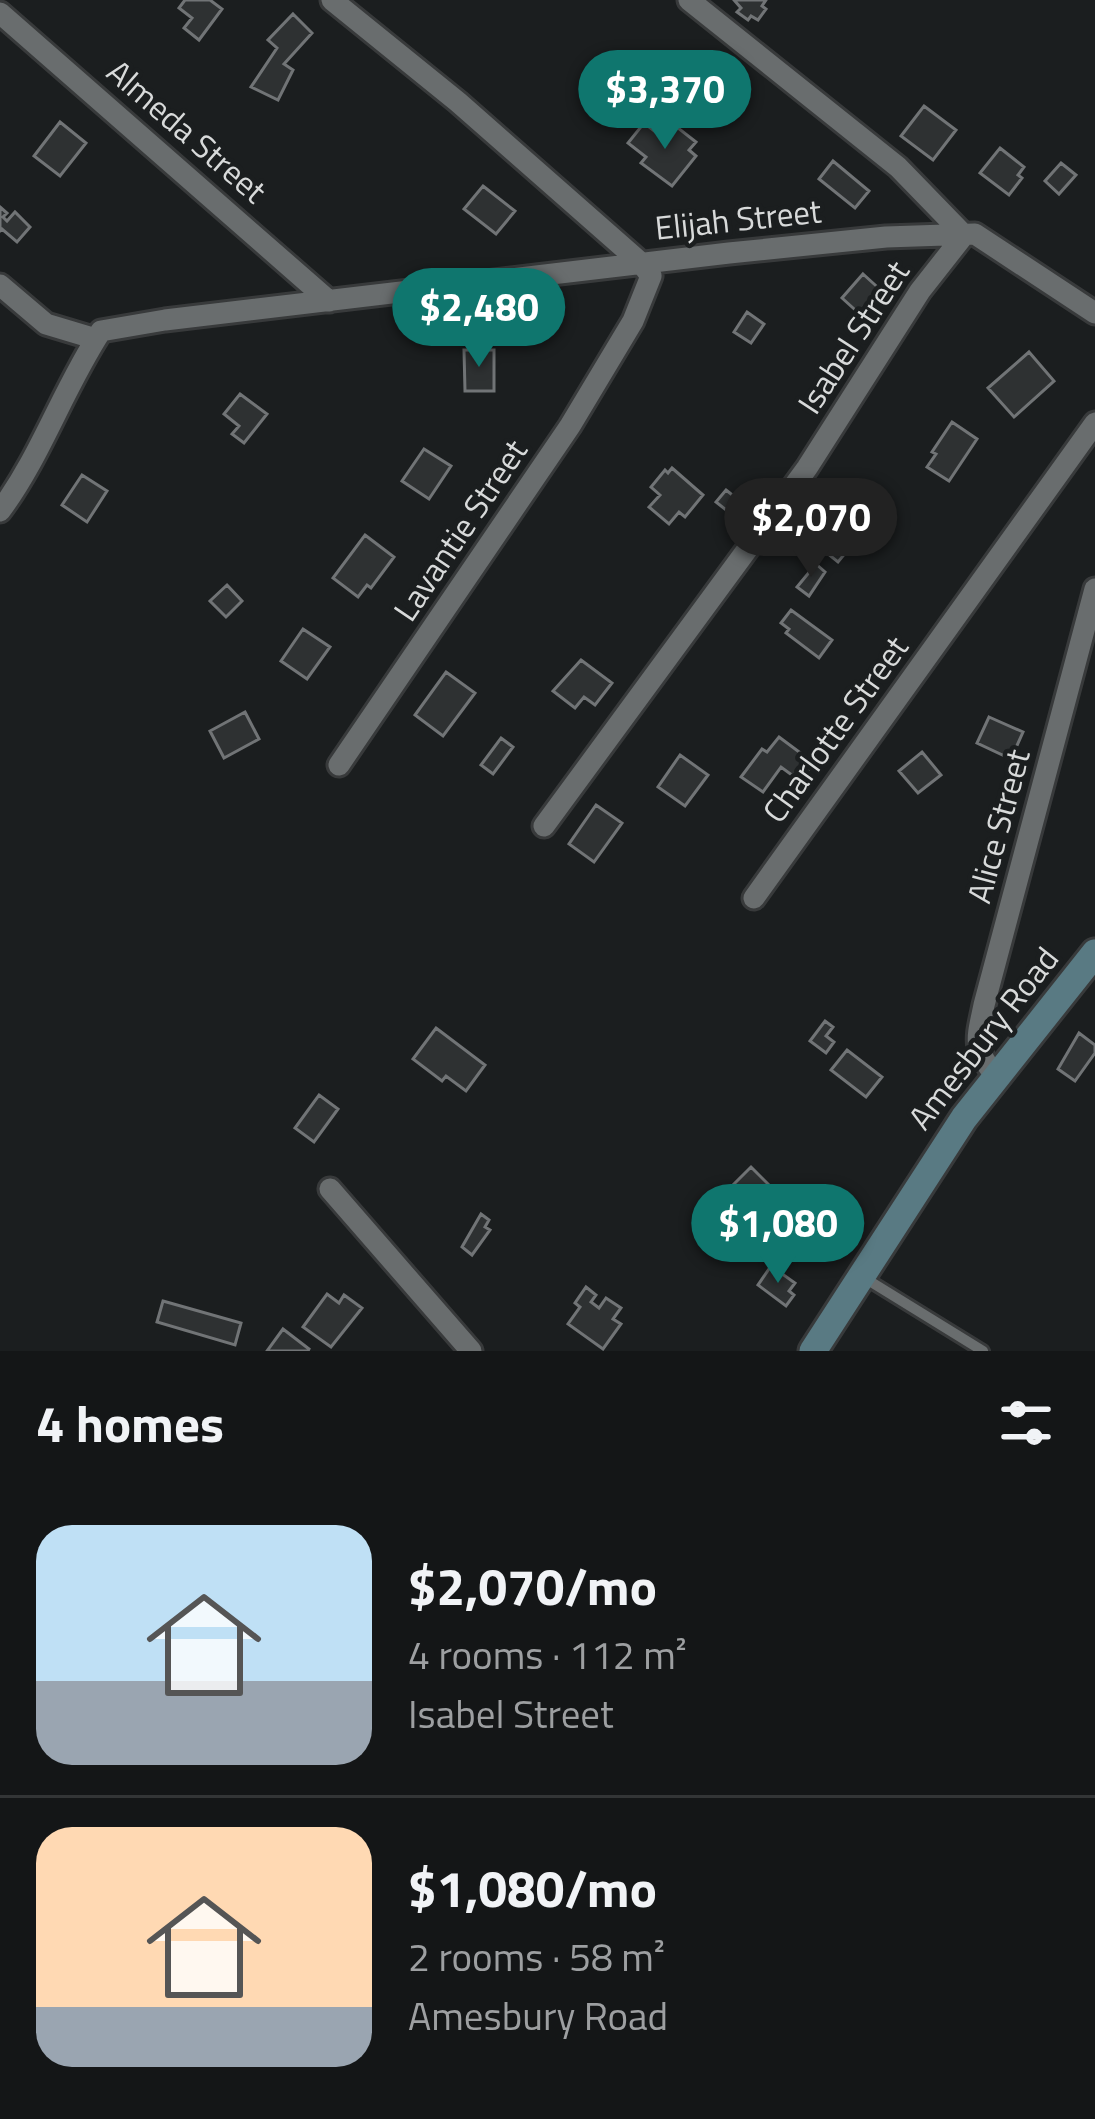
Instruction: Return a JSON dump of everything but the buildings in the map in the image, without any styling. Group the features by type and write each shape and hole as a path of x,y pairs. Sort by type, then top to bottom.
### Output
{"main road":[{"name":"Amesbury Road","path":"813,1351 909,1197 996,1076 1095,952"}],"street":[{"path":"332,0 458,102 641,263"},
{"path":"689,0 898,167 964,235 975,234 1095,314"},
{"name":"Almeda Street","path":"0,13 329,301"},
{"name":"Elijah Street","path":"96,339 101,332 165,320 641,263 886,237 964,235"},
{"name":"Isabel Street","path":"544,826 807,468 920,291 964,235"},
{"name":"Lavantie Street","path":"339,765 475,570 633,321 651,276 641,263"},
{"path":"0,284 46,323 96,339 79,363 20,484 0,511"},
{"name":"Charlotte Street","path":"754,898 1095,423"},
{"name":"Alice Street","path":"996,1076 980,1057 977,1041 983,1005 1095,589"},
{"path":"330,1189 471,1351"}],"lane":[{"path":"861,1276 983,1351"}]}
